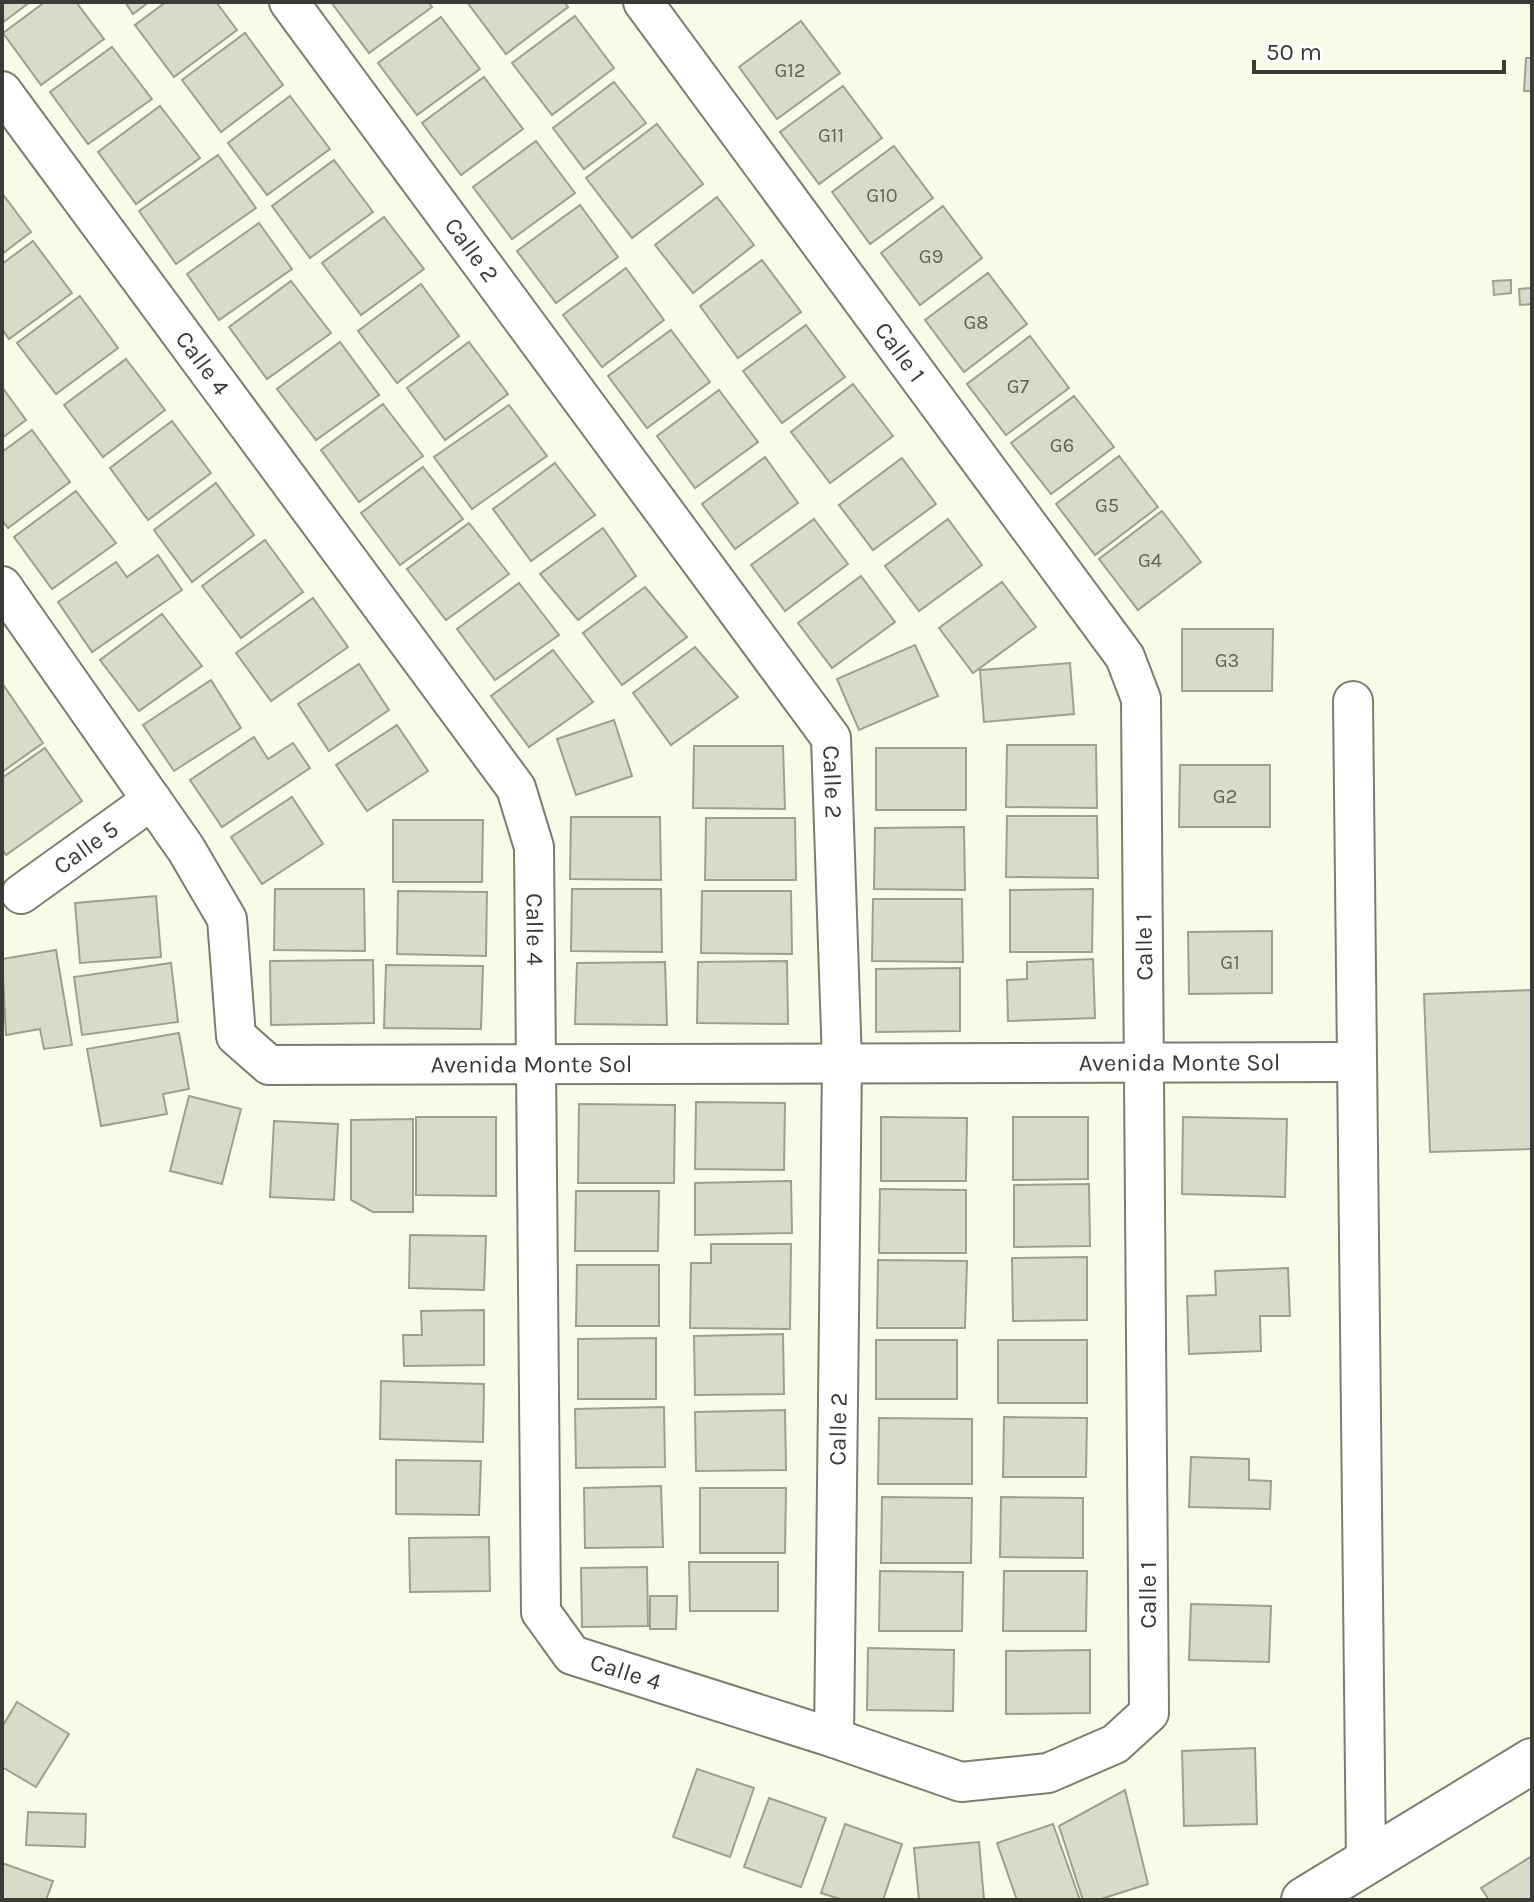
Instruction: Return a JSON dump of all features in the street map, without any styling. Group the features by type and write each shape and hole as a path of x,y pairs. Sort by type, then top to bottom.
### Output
{"street":[{"name":"Calle 2","path":"289,2 831,738 842,1062 834,1738"},
{"name":"Calle 1","path":"643,2 1125,657 1141,699 1149,1713 1115,1744 1048,1773 961,1782 834,1738"},
{"name":"Calle 4","path":"2,91 516,788 534,847 541,1612 572,1655 834,1738"},
{"name":"Avenida Monte Sol","path":"2,586 186,849 227,919 236,1036 269,1065 1355,1062"},
{"path":"1353,701 1366,1863"},
{"name":"Calle 5","path":"21,894 152,800"},
{"path":"1304,1900 1532,1761"}],"building":[{"path":"2,2 30,2 2,23"},
{"path":"45,2 76,2 104,39 41,85 3,33"},
{"path":"125,2 149,2 133,14"},
{"path":"166,2 216,2 237,30 174,77 135,25"},
{"path":"331,2 428,2 432,7 369,53"},
{"path":"467,2 564,2 568,7 506,54"},
{"path":"575,16 614,68 552,115 512,63"},
{"path":"441,17 480,69 417,115 378,63"},
{"path":"801,21 840,73 777,119 739,67"},
{"path":"245,33 283,85 221,132 182,80"},
{"path":"112,47 152,99 88,144 50,92"},
{"path":"1526,58 1532,58 1532,91 1524,91"},
{"path":"484,77 523,129 461,175 422,123"},
{"path":"614,82 646,123 584,169 553,128"},
{"path":"843,86 882,138 819,184 780,132"},
{"path":"290,96 330,149 267,195 228,143"},
{"path":"160,106 200,158 136,204 98,152"},
{"path":"657,124 703,184 632,238 586,178"},
{"path":"536,141 575,193 512,239 473,187"},
{"path":"894,146 933,198 870,244 832,192"},
{"path":"218,155 256,208 176,264 139,211"},
{"path":"334,160 373,212 310,258 272,206"},
{"path":"2,193 31,232 2,254"},
{"path":"717,197 754,245 693,293 655,245"},
{"path":"580,205 618,257 556,303 517,251"},
{"path":"943,206 982,258 920,305 881,253"},
{"path":"384,217 424,269 361,315 322,263"},
{"path":"259,223 292,269 219,320 187,274"},
{"path":"33,241 72,293 9,339 2,329 2,264"},
{"path":"762,260 801,312 738,358 700,306"},
{"path":"626,268 664,320 602,367 563,315"},
{"path":"988,273 1027,324 964,372 925,320"},
{"path":"1511,280 1511,293 1494,295 1493,281"},
{"path":"291,281 331,333 267,379 229,327"},
{"path":"421,284 459,336 397,383 358,331"},
{"path":"1532,288 1532,304 1520,305 1519,289"},
{"path":"80,296 118,348 56,394 17,343"},
{"path":"806,325 845,377 782,423 743,371"},
{"path":"671,330 710,382 647,428 608,376"},
{"path":"1030,336 1069,388 1006,435 967,384"},
{"path":"340,342 379,395 316,440 277,389"},
{"path":"469,342 508,394 445,440 407,388"},
{"path":"126,359 165,410 103,457 64,405"},
{"path":"853,384 893,436 830,483 791,432"},
{"path":"2,387 26,420 2,438"},
{"path":"719,390 758,442 695,488 657,436"},
{"path":"1074,396 1114,447 1051,494 1011,443"},
{"path":"383,404 423,456 359,502 321,450"},
{"path":"509,405 547,456 472,509 434,457"},
{"path":"172,421 211,473 148,520 110,468"},
{"path":"32,430 70,482 8,528 2,520 2,452"},
{"path":"1119,456 1158,507 1095,555 1056,504"},
{"path":"765,457 798,503 735,549 702,504"},
{"path":"902,458 936,504 873,550 839,505"},
{"path":"555,463 595,515 531,561 493,509"},
{"path":"423,467 463,519 400,565 361,513"},
{"path":"216,483 254,535 192,582 154,530"},
{"path":"76,491 116,543 52,589 14,537"},
{"path":"1162,511 1201,562 1138,610 1099,559"},
{"path":"814,519 848,564 785,611 751,565"},
{"path":"948,519 982,565 919,611 885,566"},
{"path":"469,523 509,574 446,620 407,569"},
{"path":"603,528 636,576 578,620 540,574"},
{"path":"265,540 303,592 241,638 202,586"},
{"path":"158,555 182,590 92,652 58,602 116,562 127,577"},
{"path":"861,576 895,622 832,668 798,623"},
{"path":"1002,582 1036,627 973,673 939,628"},
{"path":"519,583 559,635 495,680 457,629"},
{"path":"645,587 687,637 622,685 583,633"},
{"path":"313,598 348,647 271,701 236,653"},
{"path":"162,614 202,666 139,711 100,660"},
{"path":"1182,629 1273,629 1272,691 1182,691"},
{"path":"915,645 938,696 859,730 837,679"},
{"path":"695,647 738,697 671,745 633,693"},
{"path":"553,650 593,702 529,747 491,696"},
{"path":"1070,663 1074,714 984,722 980,670"},
{"path":"359,664 389,710 329,751 298,704"},
{"path":"211,680 241,728 174,771 143,725"},
{"path":"2,683 43,743 2,772"},
{"path":"614,720 632,776 576,795 557,739"},
{"path":"397,725 428,771 367,811 336,765"},
{"path":"254,737 268,759 293,743 310,768 222,827 190,780"},
{"path":"1007,745 1096,745 1097,808 1006,807"},
{"path":"694,746 783,746 785,809 693,808"},
{"path":"45,748 82,801 6,855 2,849 2,778"},
{"path":"876,748 966,748 966,810 876,810"},
{"path":"1180,765 1270,765 1270,827 1179,827"},
{"path":"292,797 323,844 262,884 231,837"},
{"path":"1007,816 1097,816 1098,878 1006,877"},
{"path":"571,817 660,817 661,880 570,879"},
{"path":"706,818 795,818 796,880 705,880"},
{"path":"393,820 483,820 482,882 393,882"},
{"path":"964,827 965,890 874,889 875,828"},
{"path":"275,889 364,889 365,951 274,950"},
{"path":"572,889 661,889 662,952 571,951"},
{"path":"1093,889 1092,952 1010,952 1010,890"},
{"path":"398,891 487,892 486,956 397,954"},
{"path":"702,891 791,891 792,954 701,953"},
{"path":"156,896 161,957 80,963 75,903"},
{"path":"873,899 962,899 963,962 872,961"},
{"path":"1272,931 1272,993 1189,994 1188,932"},
{"path":"56,950 72,1045 44,1049 40,1029 6,1035 2,959"},
{"path":"1093,959 1095,1018 1008,1021 1007,980 1027,979 1027,962"},
{"path":"373,960 374,1023 271,1025 270,961"},
{"path":"787,961 788,1024 697,1023 698,962"},
{"path":"665,962 667,1025 575,1024 577,963"},
{"path":"171,963 178,1022 82,1035 74,977"},
{"path":"386,965 483,966 481,1029 384,1028"},
{"path":"960,968 960,1031 876,1032 876,969"},
{"path":"1532,990 1532,1149 1430,1152 1424,994"},
{"path":"179,1033 189,1089 163,1094 167,1114 101,1126 87,1049"},
{"path":"189,1096 241,1109 222,1184 170,1171"},
{"path":"696,1102 785,1103 784,1170 695,1169"},
{"path":"579,1104 675,1105 674,1183 578,1183"},
{"path":"416,1117 496,1117 496,1196 416,1195"},
{"path":"881,1117 967,1118 966,1181 881,1181"},
{"path":"1013,1117 1088,1117 1088,1179 1013,1180"},
{"path":"1183,1117 1287,1119 1285,1197 1182,1194"},
{"path":"413,1119 413,1212 373,1212 351,1200 351,1120"},
{"path":"274,1121 338,1124 334,1200 270,1197"},
{"path":"791,1181 792,1233 695,1235 695,1183"},
{"path":"1089,1184 1090,1246 1014,1247 1014,1185"},
{"path":"880,1189 966,1190 966,1253 879,1253"},
{"path":"576,1191 659,1191 658,1251 575,1251"},
{"path":"410,1235 486,1236 484,1290 409,1288"},
{"path":"711,1244 791,1244 790,1329 690,1328 691,1263 711,1263"},
{"path":"1087,1257 1087,1320 1013,1321 1012,1258"},
{"path":"878,1260 967,1261 965,1328 877,1328"},
{"path":"577,1265 659,1265 659,1326 576,1326"},
{"path":"1288,1268 1290,1316 1260,1316 1261,1351 1189,1354 1187,1296 1216,1295 1215,1271"},
{"path":"484,1310 484,1365 404,1366 403,1335 422,1335 421,1311"},
{"path":"783,1334 784,1394 695,1395 694,1336"},
{"path":"656,1338 656,1399 578,1399 578,1339"},
{"path":"876,1340 957,1340 957,1399 876,1399"},
{"path":"998,1340 1087,1340 1087,1403 998,1403"},
{"path":"381,1381 484,1384 483,1442 380,1439"},
{"path":"664,1407 665,1467 576,1468 575,1409"},
{"path":"785,1410 786,1470 696,1471 695,1412"},
{"path":"1004,1417 1087,1418 1086,1477 1003,1477"},
{"path":"879,1418 972,1419 972,1484 878,1484"},
{"path":"1191,1457 1249,1459 1249,1480 1271,1481 1270,1509 1189,1507"},
{"path":"396,1460 481,1461 479,1515 396,1514"},
{"path":"661,1486 663,1547 585,1548 584,1488"},
{"path":"700,1488 786,1488 785,1553 700,1553"},
{"path":"882,1497 972,1498 971,1563 881,1563"},
{"path":"1001,1497 1083,1498 1083,1558 1000,1557"},
{"path":"489,1537 490,1591 410,1592 409,1538"},
{"path":"689,1562 778,1562 778,1611 690,1611"},
{"path":"647,1567 648,1626 582,1627 581,1568"},
{"path":"880,1571 963,1572 962,1631 879,1631"},
{"path":"1004,1571 1087,1571 1086,1631 1003,1631"},
{"path":"650,1596 677,1596 676,1629 650,1629"},
{"path":"1191,1604 1271,1606 1269,1662 1189,1660"},
{"path":"868,1648 954,1650 953,1711 867,1710"},
{"path":"1090,1650 1090,1713 1006,1714 1006,1651"},
{"path":"17,1702 69,1734 36,1787 2,1767 2,1727"},
{"path":"1255,1748 1257,1824 1184,1826 1182,1751"},
{"path":"697,1769 754,1788 730,1857 673,1837"},
{"path":"1125,1790 1148,1884 1098,1900 1083,1900 1059,1826"},
{"path":"769,1798 826,1818 801,1887 744,1867"},
{"path":"28,1812 86,1814 85,1847 26,1845"},
{"path":"845,1824 902,1844 883,1900 843,1900 821,1893"},
{"path":"1053,1824 1080,1900 1017,1900 997,1843"},
{"path":"979,1842 984,1900 919,1900 914,1848"},
{"path":"1532,1856 1532,1900 1489,1900 1481,1888"},
{"path":"2,1863 53,1881 46,1900 2,1900"}]}
